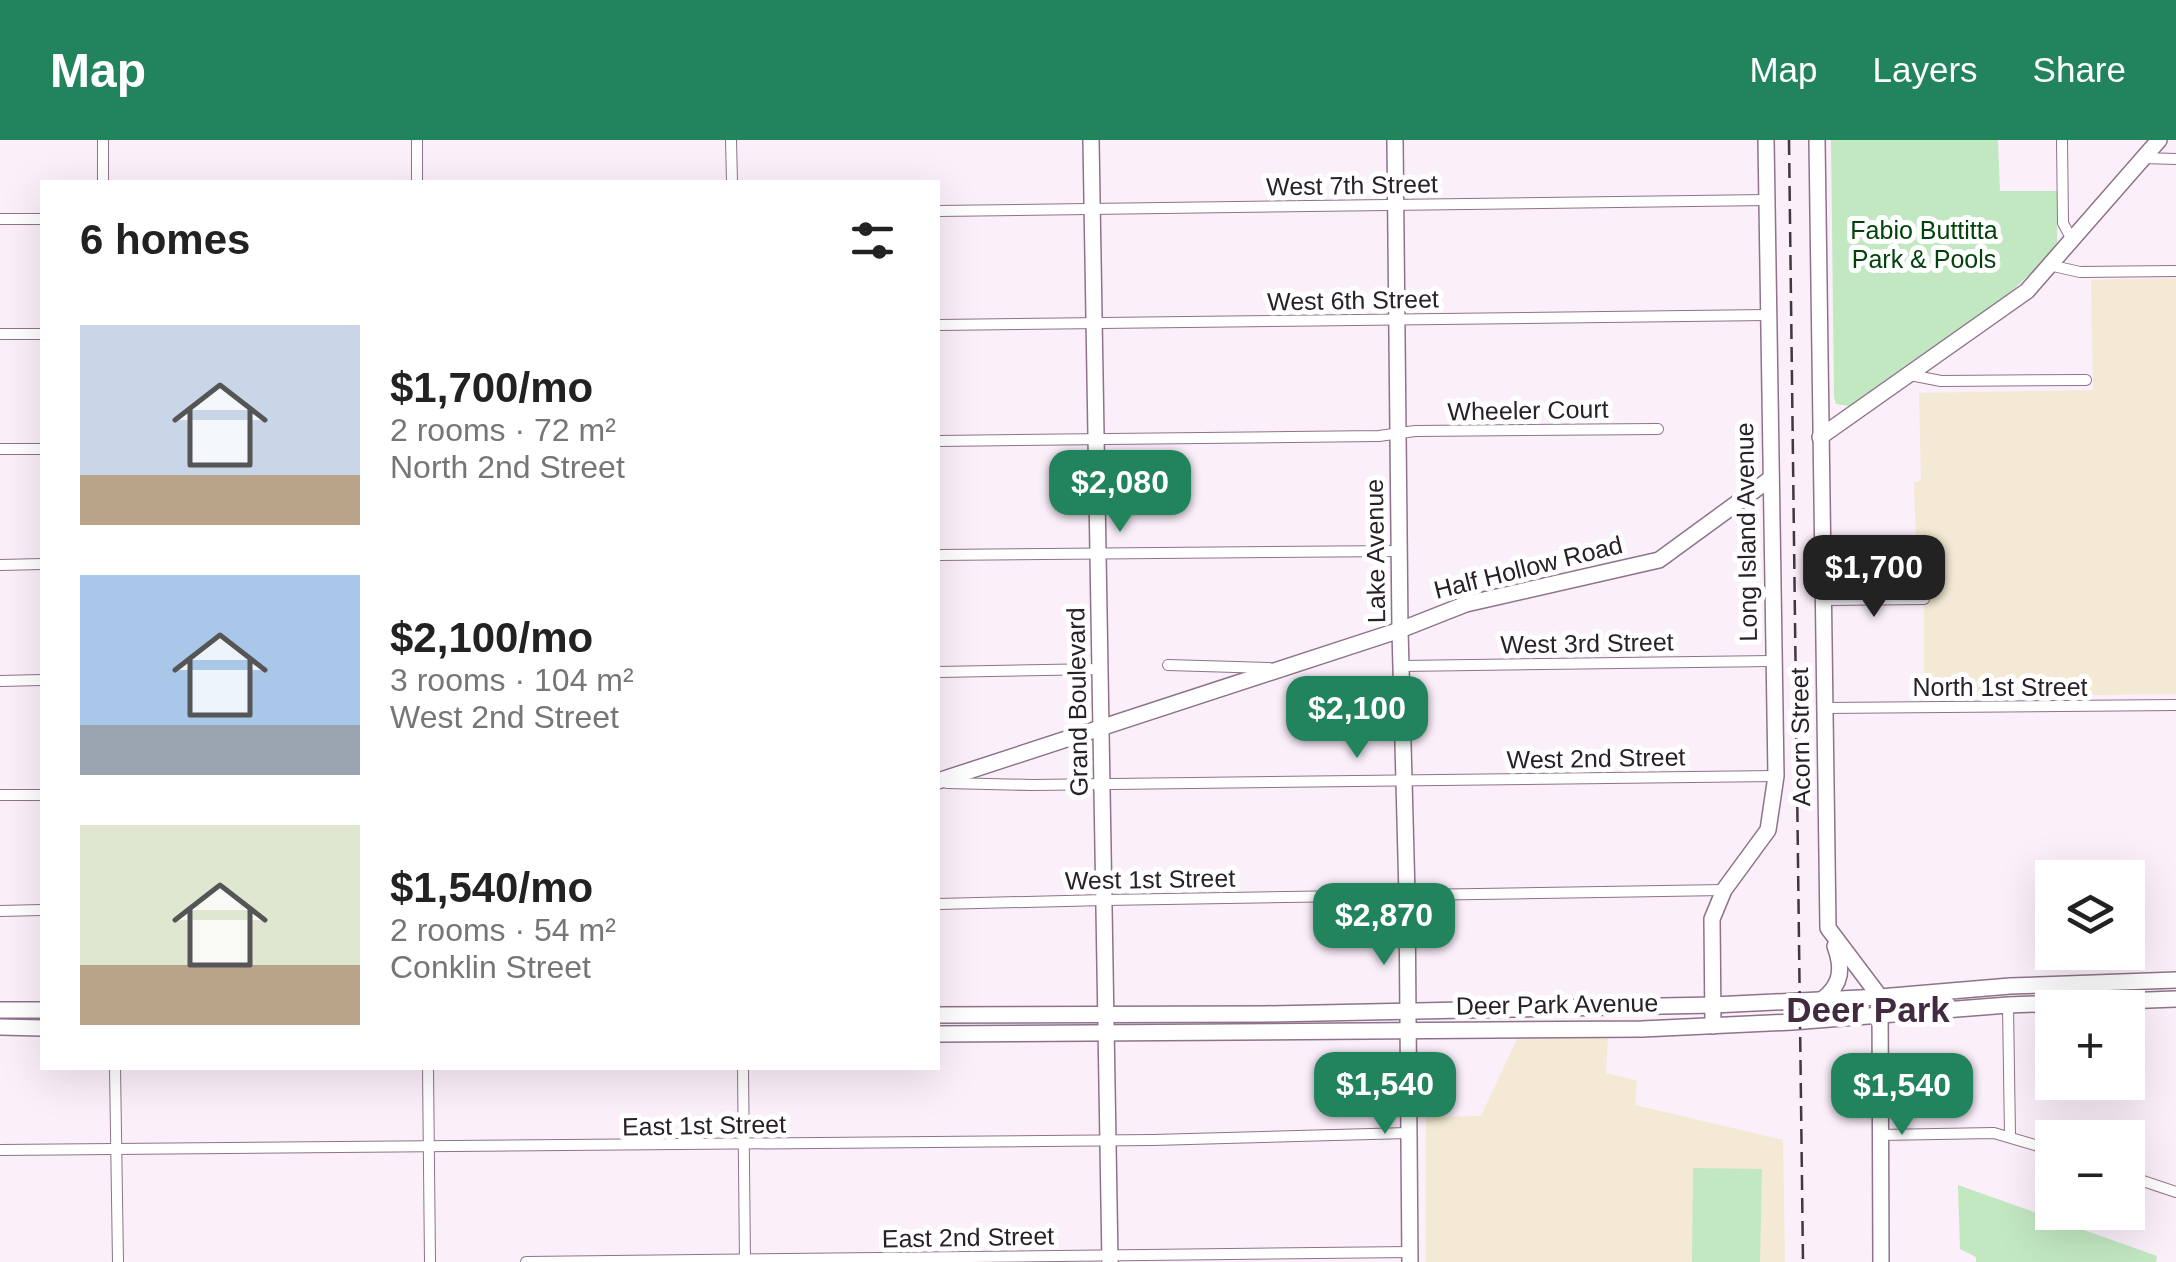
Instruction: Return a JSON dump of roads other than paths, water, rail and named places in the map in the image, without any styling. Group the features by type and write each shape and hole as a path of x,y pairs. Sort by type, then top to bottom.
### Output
{"street":[{"path":"103,140 103,180"},
{"path":"417,140 417,180"},
{"path":"730,140 732,180"},
{"name":"Grand Boulevard","path":"1092,140 1110,1259"},
{"name":"Lake Avenue","path":"1395,140 1410,1257"},
{"name":"Long Island Avenue","path":"1713,1026 1712,919 1724,890 1768,830 1776,776 1766,140"},
{"name":"Acorn Street","path":"1817,140 1828,928 1840,972 1836,988 1823,999"},
{"path":"2062,140 2063,223 2072,240"},
{"path":"1820,437 2027,291 2159,140"},
{"path":"2141,158 2176,159"},
{"name":"West 7th Street","path":"940,211 1767,200"},
{"path":"0,219 40,219"},
{"path":"2051,266 2080,272 2176,271"},
{"name":"West 6th Street","path":"940,325 1768,315"},
{"path":"0,334 40,334"},
{"path":"1909,374 1941,381 2086,380"},
{"name":"Wheeler Court","path":"940,441 1658,429"},
{"path":"0,450 40,449"},
{"name":"Half Hollow Road","path":"940,781 1400,630 1466,604 1659,560 1770,479"},
{"path":"940,555 1400,551"},
{"path":"0,565 40,564"},
{"path":"1824,600 1924,600"},
{"name":"West 3rd Street","path":"1402,666 1772,661"},
{"path":"1168,666 1280,668"},
{"path":"940,672 1102,669"},
{"path":"0,680 40,680"},
{"name":"North 1st Street","path":"1825,708 2176,705"},
{"name":"West 2nd Street","path":"940,782 1103,784 1776,776"},
{"path":"0,796 40,795"},
{"name":"West 1st Street","path":"940,904 1724,890"},
{"path":"0,911 40,910"},
{"path":"1828,928 1880,997 1881,1262"},
{"name":"Deer Park Avenue","path":"940,1015 1265,1014 1713,1005 2176,980"},
{"path":"2145,990 2157,981"},
{"name":"Deer Park Avenue","path":"2145,1000 2176,999"},
{"name":"Deer Park Avenue","path":"940,1034 1713,1026 2035,1004"},
{"path":"2008,1005 2010,1136"},
{"path":"0,1010 40,1010"},
{"path":"0,1027 40,1028"},
{"path":"115,1070 118,1262"},
{"path":"428,1070 430,1262"},
{"path":"742,1070 745,1261"},
{"path":"1880,1135 1994,1133 2035,1144"},
{"name":"East 1st Street","path":"0,1150 744,1145 1408,1134"},
{"path":"2145,1182 2176,1192"},
{"name":"East 2nd Street","path":"526,1262 1410,1257"}],"railway":[{"path":"1789,140 1803,1262"}],"district":[{"name":"Deer Park","path":"1868,1009"}],"park label":[{"name":"Fabio Buttitta Park & Pools","path":"1924,244"}]}
